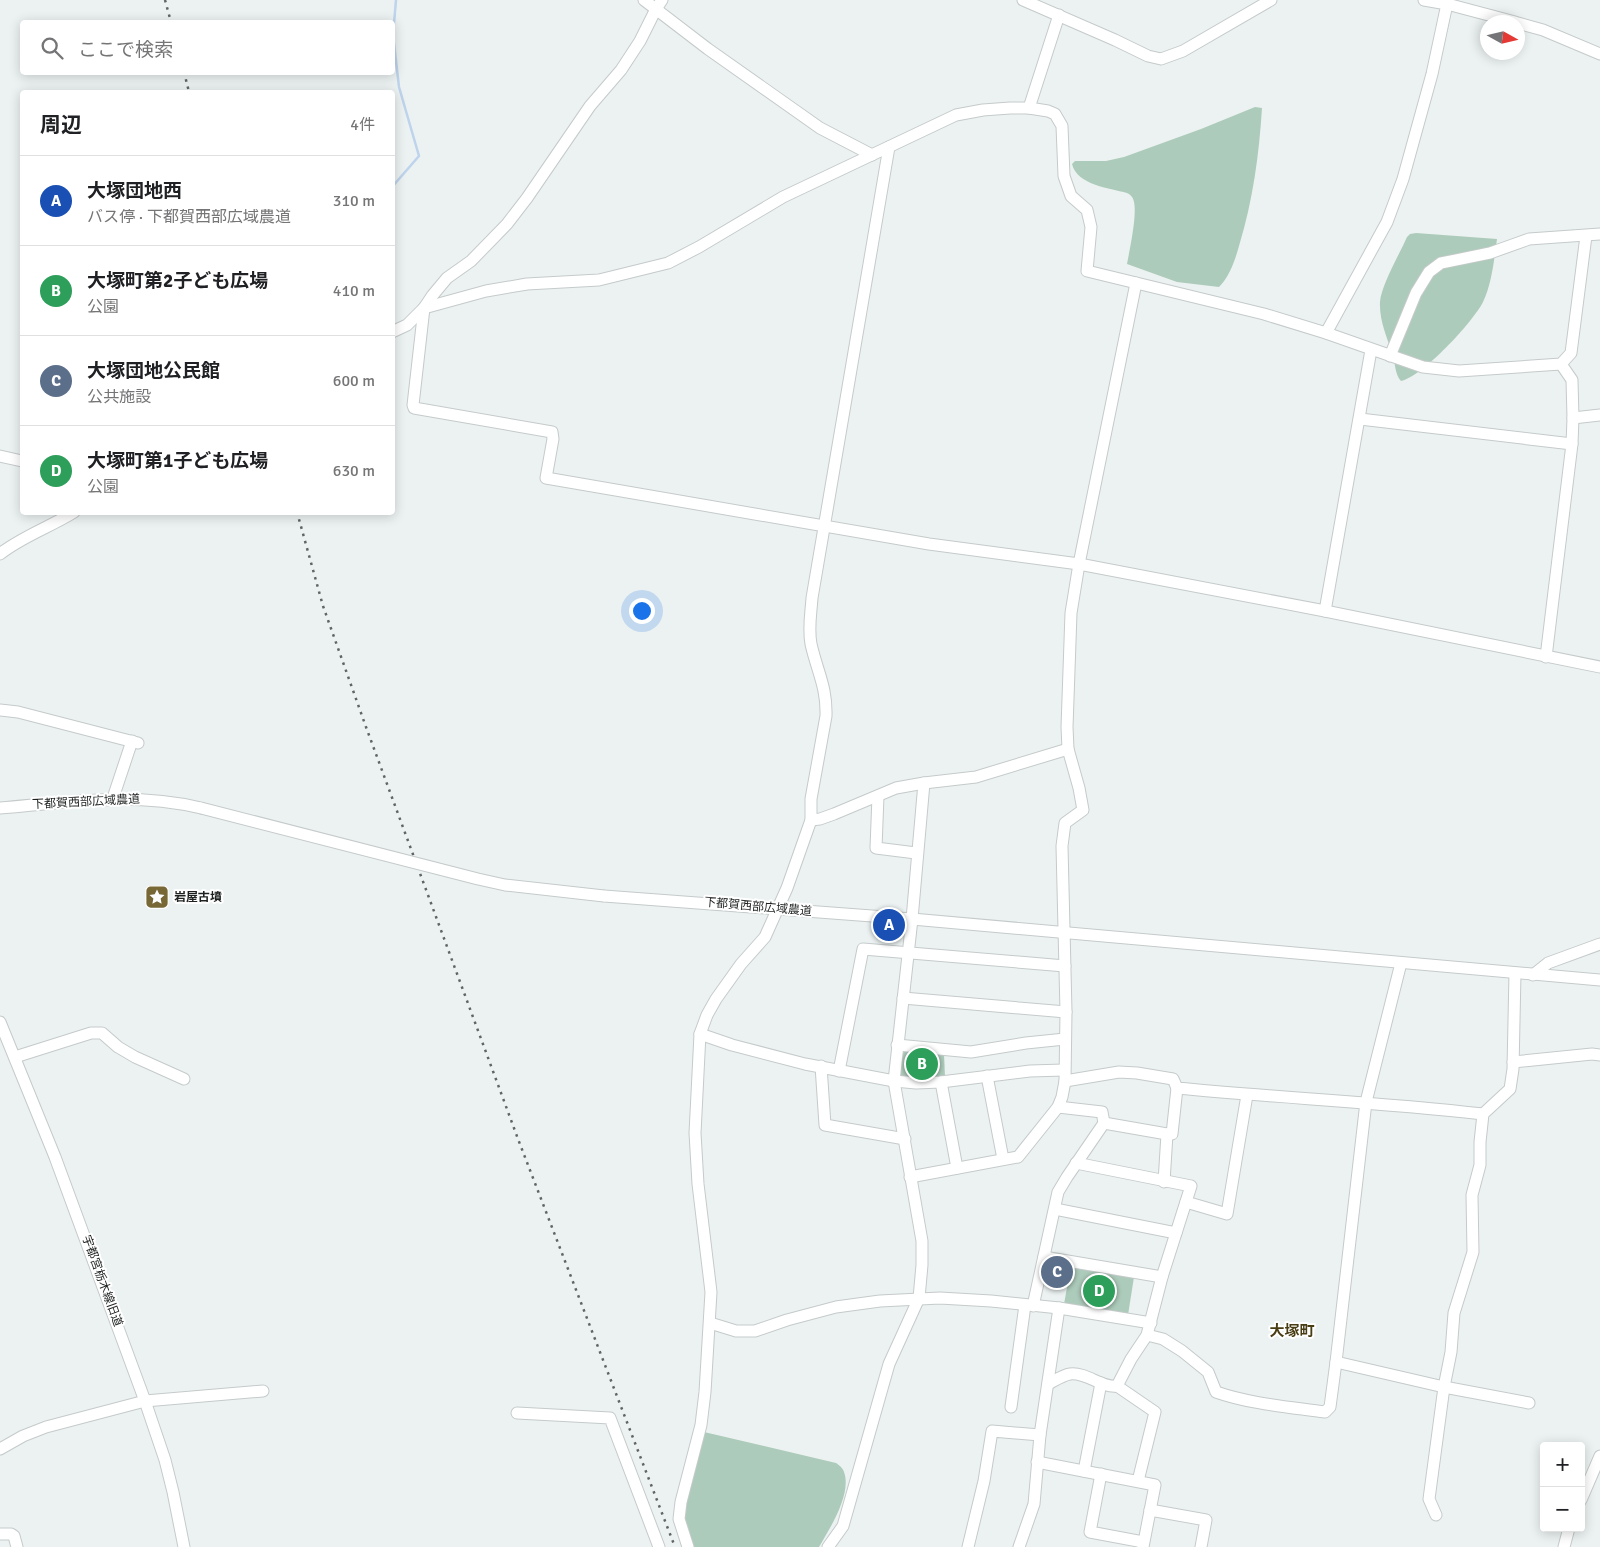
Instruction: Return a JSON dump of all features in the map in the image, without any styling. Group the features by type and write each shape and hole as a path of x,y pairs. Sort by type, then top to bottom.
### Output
{"street":[{"path":"644,0 659,5 708,49 820,128 872,155"},
{"path":"1023,0 1148,56 1161,59 1183,51 1271,0"},
{"path":"1424,0 1487,15"},
{"path":"1326,333 1387,222 1403,180 1432,74 1447,4"},
{"path":"395,330 406,325 424,308 447,278 471,260 507,224 590,106 621,70 640,41 659,5"},
{"path":"1029,108 1059,16"},
{"path":"1525,25 1543,30 1600,54"},
{"path":"424,308 486,291 527,284 599,280 668,263 699,248 783,197 956,115 983,110 1029,108 1055,114 1062,126 1064,176 1071,196 1087,210 1091,228 1087,271 1264,314 1326,333 1423,368 1459,371 1561,364 1571,353 1586,236"},
{"path":"688,1547 679,1519 681,1502 701,1425 705,1392 711,1292 699,1193 695,1133 700,1034 707,1015 716,999 741,964 765,937 778,909 811,820 811,799 827,702 825,688 811,644 809,628 824,527 889,148"},
{"path":"1390,356 1416,292 1429,272 1441,263 1490,253 1529,239 1600,234"},
{"path":"910,1177 1018,1157 1058,1108 1062,1097 1066,1012 1062,846 1065,823 1083,810 1068,749 1071,613 1078,564 1136,284"},
{"path":"424,308 412,405 417,410 552,432 553,438 546,478 929,544 1078,564 1325,612 1546,658 1600,667"},
{"path":"1325,612 1371,350"},
{"path":"1546,658 1572,444 1572,380 1561,364"},
{"path":"1573,418 1600,415"},
{"path":"1360,420 1572,444"},
{"path":"0,456 20,461"},
{"path":"0,554 12,544 48,528 69,515"},
{"path":"0,710 27,714 135,742 113,798"},
{"path":"811,820 834,814 896,788 924,782 976,777 1068,749"},
{"path":"828,1547 843,1526 889,1364 919,1298 922,1241 894,1081 912,919 916,853 924,782"},
{"path":"878,796 876,848 916,853"},
{"name":"下都賀西部広域農道","path":"0,808 113,798 162,800 201,808 487,881 539,889 604,896 912,919 1600,980"},
{"path":"1533,975 1548,963 1600,944"},
{"path":"839,1070 863,949 1065,966"},
{"path":"710,1322 736,1331 755,1331 822,1310 880,1301 919,1298 963,1298 1059,1308 1149,1329 1208,1372 1216,1392 1325,1412 1330,1407 1336,1362 1366,1102 1401,963"},
{"path":"1436,1515 1429,1499 1444,1387 1451,1352 1454,1313 1473,1252 1472,1195 1480,1165 1483,1114 1510,1089 1513,1062 1515,973"},
{"path":"903,998 1066,1012"},
{"name":"宇都宮栃木線旧道","path":"0,1022 86,1238 145,1401 165,1460 184,1547"},
{"path":"15,1057 91,1032 102,1033 118,1047 135,1057 184,1079"},
{"path":"700,1034 775,1057 894,1081 916,1083 941,1082 1030,1071 1064,1075 1137,1073 1173,1079 1177,1088 1172,1134 1104,1122"},
{"path":"897,1045 971,1052 1065,1039"},
{"path":"1513,1062 1592,1054 1600,1055"},
{"path":"821,1066 825,1125 905,1139"},
{"path":"987,1076 1003,1159"},
{"path":"941,1082 958,1168"},
{"path":"1177,1088 1247,1095 1366,1102 1483,1114"},
{"path":"1186,1202 1228,1214 1247,1095"},
{"path":"1012,1407 1029,1305 1044,1257 1058,1192 1104,1122 1102,1112 1058,1108"},
{"path":"1164,1182 1167,1134"},
{"path":"1076,1163 1191,1186 1162,1277 1149,1329 1117,1386"},
{"path":"1055,1209 1176,1233"},
{"path":"1044,1257 1162,1277"},
{"path":"1019,1547 1034,1504 1040,1435 1059,1308"},
{"path":"1336,1362 1529,1404"},
{"path":"1048,1384 1069,1374 1082,1375 1110,1387 1117,1386 1155,1412 1138,1481"},
{"path":"1084,1471 1101,1383"},
{"path":"0,1449 22,1436 46,1427 145,1401 263,1391"},
{"path":"516,1413 610,1418 660,1547"},
{"path":"968,1547 984,1481 992,1431 1040,1435"},
{"path":"1585,1491 1600,1456"},
{"path":"1037,1462 1138,1481 1155,1485 1143,1545 1090,1532 1100,1474"},
{"path":"1150,1510 1206,1520 1201,1547"},
{"path":"1564,1547 1568,1532"},
{"path":"0,1534 11,1534 14,1536 17,1547"}],"green space":[{"path":"1255,107 1262,108 1252,195 1236,257 1223,283 1219,287 1177,282 1127,264 1135,215 1134,202 1131,195 1087,181 1080,177 1072,164 1075,161 1106,161 1124,157"},
{"path":"1410,234 1497,239 1489,287 1477,311 1458,335 1434,360 1401,381 1396,372 1393,355 1382,322 1380,302 1387,279 1407,237"},
{"path":"906,1051 944,1054 945,1077 916,1079 902,1077 899,1073 901,1054"},
{"path":"1071,1266 1134,1277 1128,1315 1064,1304"},
{"path":"704,1432 836,1463 841,1467 846,1481 843,1500 834,1521 819,1547 694,1547 685,1518 685,1500"}],"waterway":[{"path":"394,20 396,0"},
{"path":"395,52 399,87 419,156 395,184"}],"railway":[{"path":"165,0 170,20"},
{"path":"185,75 188,90"},
{"path":"298,515 323,606 366,727 518,1139 675,1547"}],"place":[{"name":"岩屋古墳","path":"157,897"},
{"name":"大塚団地西","path":"889,925"},
{"name":"大塚町第2子ども広場","path":"922,1064"},
{"name":"大塚団地公民館","path":"1057,1272"},
{"name":"大塚町第1子ども広場","path":"1099,1291"}],"district":[{"name":"大塚町","path":"1292,1331"}]}
